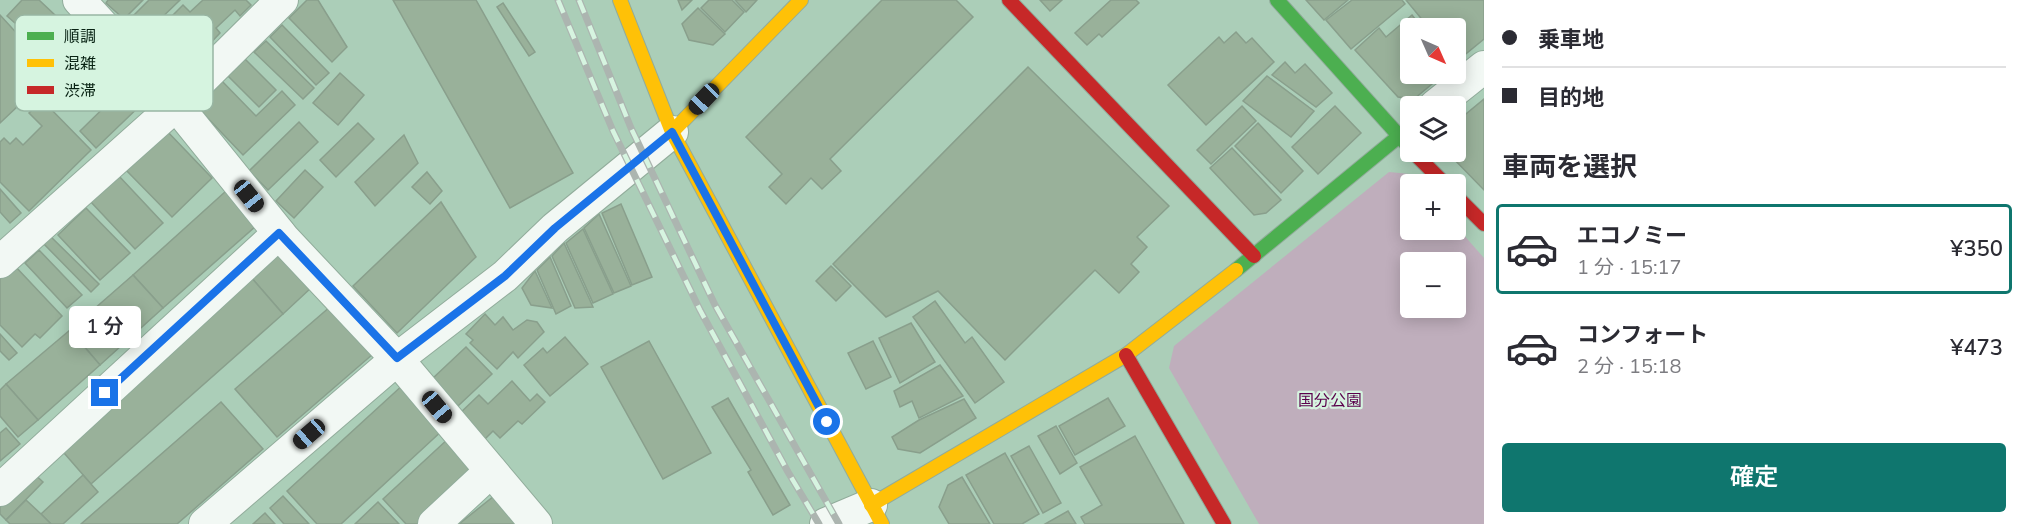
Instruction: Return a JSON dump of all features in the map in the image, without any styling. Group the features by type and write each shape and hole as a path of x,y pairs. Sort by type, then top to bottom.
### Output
{"street":[{"path":"79,0 93,15"},
{"path":"213,68 282,0"},
{"path":"620,0 672,132 876,514"},
{"path":"205,524 397,358 505,276 555,228 672,132 801,0"},
{"path":"1009,0 1254,256"},
{"path":"1277,0 1400,132"},
{"path":"1448,96 1484,67"},
{"path":"6,245 169,111"},
{"path":"181,111 279,233 397,358 536,524"},
{"path":"826,524 876,514 1126,355 1400,147"},
{"path":"1426,162 1436,174"},
{"path":"1466,206 1484,224"},
{"path":"0,490 279,233"},
{"path":"1126,355 1224,524"},
{"path":"434,524 491,471"}],"green space":[{"name":"国分公園","path":"1389,172 1410,174 1400,174 1400,240 1466,240 1466,238 1484,258 1484,524 1259,524 1169,368 1174,346"}],"building":[{"path":"22,0 39,0 55,15 15,15 15,23 7,16"},
{"path":"108,0 143,0 128,15 120,15 106,3"},
{"path":"149,0 180,0 164,15 134,15"},
{"path":"203,0 246,0 251,5 240,16 235,10 216,28 220,33 213,40 213,15 173,15 183,5 190,12"},
{"path":"307,0 318,0 347,47 332,62 289,18"},
{"path":"393,0 476,0 573,173 510,208"},
{"path":"678,0 692,0 682,10"},
{"path":"709,0 732,0 744,12 725,32 701,8"},
{"path":"735,0 757,0 746,12"},
{"path":"882,0 956,0 973,17 830,159 841,171 822,189 811,178 786,204 769,187 782,174 746,137"},
{"path":"1040,0 1062,0 1050,11"},
{"path":"1111,0 1136,0 1139,3 1102,37 1099,34 1087,45 1075,33"},
{"path":"1306,0 1348,0 1324,20"},
{"path":"1352,0 1402,0 1405,4 1351,49 1326,20"},
{"path":"1406,0 1484,0 1484,39 1466,54 1466,18 1421,18"},
{"path":"503,3 535,52 529,56 497,7"},
{"path":"698,8 725,34 713,45 689,40 682,24"},
{"path":"0,15 15,31 15,109 0,123"},
{"path":"282,25 329,73 316,85 270,37"},
{"path":"1400,25 1400,84 1432,84 1418,96 1398,97 1355,50 1379,28 1386,37"},
{"path":"1236,32 1246,43 1252,38 1274,62 1206,125 1168,85 1219,37 1224,43"},
{"path":"266,41 314,88 303,99 254,52"},
{"path":"244,58 276,90 259,107 227,75"},
{"path":"1285,62 1295,73 1305,64 1332,93 1316,107 1272,75"},
{"path":"1028,67 1169,206 1137,237 1147,247 1131,264 1139,272 1119,293 1095,270 1005,360 938,291 886,317 833,264"},
{"path":"340,73 364,95 338,125 313,103"},
{"path":"1267,76 1314,111 1291,137 1243,101"},
{"path":"219,78 256,116 282,91 295,105 243,155 201,111 213,111 213,84"},
{"path":"1484,99 1484,190 1457,162 1466,162 1466,114"},
{"path":"1242,106 1256,121 1211,164 1197,150"},
{"path":"1335,106 1361,133 1318,174 1292,147"},
{"path":"31,111 53,111 91,150 29,211 0,182 0,142 4,138 10,144 16,138 23,145 42,126 29,113"},
{"path":"100,111 135,111 96,148 80,131"},
{"path":"299,122 318,142 268,190 249,171"},
{"path":"358,123 374,139 336,177 320,160"},
{"path":"1258,123 1303,171 1281,193 1235,146"},
{"path":"165,129 212,178 172,217 124,168"},
{"path":"404,135 418,163 375,206 355,182"},
{"path":"1232,148 1281,200 1266,213 1254,215 1210,168"},
{"path":"305,170 323,187 294,218 276,201"},
{"path":"427,172 442,191 430,204 412,187"},
{"path":"118,175 163,223 135,249 90,201"},
{"path":"0,189 21,213 10,223 0,212"},
{"path":"226,191 257,225 163,308 133,275"},
{"path":"441,202 476,257 397,333 353,286"},
{"path":"621,204 652,277 632,285 602,213"},
{"path":"86,208 130,253 100,280 58,235"},
{"path":"599,214 631,286 614,293 584,228"},
{"path":"583,229 613,294 593,303 566,243"},
{"path":"48,234 99,284 91,292 41,241"},
{"path":"564,243 593,307 575,308 552,256"},
{"path":"275,245 312,287 283,314 250,276"},
{"path":"39,250 82,295 67,308 25,263"},
{"path":"550,257 571,306 556,314 537,270"},
{"path":"14,265 62,316 40,338 35,334 22,347 0,325 0,278"},
{"path":"831,266 851,286 836,301 816,281"},
{"path":"535,271 552,308 531,305 522,288"},
{"path":"133,275 163,308 100,365 70,330"},
{"path":"250,276 283,314 91,484 58,446"},
{"path":"935,301 965,343 972,337 1004,382 975,403 913,317"},
{"path":"331,306 373,354 277,437 235,389"},
{"path":"485,314 495,325 503,317 513,330 527,320 537,322 544,332 518,358 513,352 497,369 470,343 473,340 466,334"},
{"path":"911,323 935,362 900,383 879,338"},
{"path":"70,330 100,365 38,420 6,384"},
{"path":"0,334 17,353 9,360 0,351"},
{"path":"565,337 588,364 550,396 524,365 543,348 547,353"},
{"path":"649,341 711,453 663,479 601,367"},
{"path":"873,341 891,377 866,389 848,353"},
{"path":"466,347 492,374 458,406 432,379"},
{"path":"940,365 963,396 919,418 912,401 900,407 894,391"},
{"path":"512,381 530,401 537,394 545,402 522,424 518,421 500,438 493,431 482,442 457,416 479,395 488,404"},
{"path":"405,383 445,428 341,524 317,524 287,491"},
{"path":"6,384 38,420 18,437 0,416 0,390"},
{"path":"728,398 790,505 773,515 748,472 751,470 712,407"},
{"path":"1108,398 1125,426 1075,455 1059,426"},
{"path":"964,399 976,418 920,453 898,449 892,437 919,420"},
{"path":"221,402 263,449 177,524 81,524"},
{"path":"1056,426 1077,463 1060,474 1038,436"},
{"path":"6,428 20,444 0,461 0,433"},
{"path":"1135,436 1184,524 1085,524 1081,517 1102,505 1080,467"},
{"path":"449,438 479,470 421,524 406,524 383,499"},
{"path":"1029,446 1061,503 1043,513 1011,456"},
{"path":"1005,453 1039,514 1022,524 994,524 966,475"},
{"path":"29,469 43,482 6,520 0,514 0,498"},
{"path":"83,475 98,492 63,524 51,524 41,514"},
{"path":"962,477 990,524 949,524 939,507 948,485"},
{"path":"499,492 525,524 459,524"},
{"path":"283,496 309,524 284,524 270,508"},
{"path":"26,500 51,524 10,524 6,520"},
{"path":"378,502 399,524 355,524"},
{"path":"1068,511 1076,524 1045,524"},
{"path":"265,513 275,524 253,524"}],"railway":[{"path":"558,0 613,131 700,310 788,472 819,524"},
{"path":"579,0 631,128 715,305 839,524"}],"traffic: fast":[{"path":"1277,0 1400,137"},
{"path":"1236,270 1398,137"}],"traffic: slow":[{"path":"620,0 672,132 882,524"},
{"path":"672,132 801,0"},
{"path":"871,505 1126,355 1236,270"}],"traffic: jam":[{"path":"1009,0 1254,256"},
{"path":"1423,162 1435,174"},
{"path":"1466,206 1484,224"},
{"path":"1126,355 1224,524"}],"route":[{"path":"105,393 279,233 397,358 505,276 555,228 672,132 827,422"}]}
